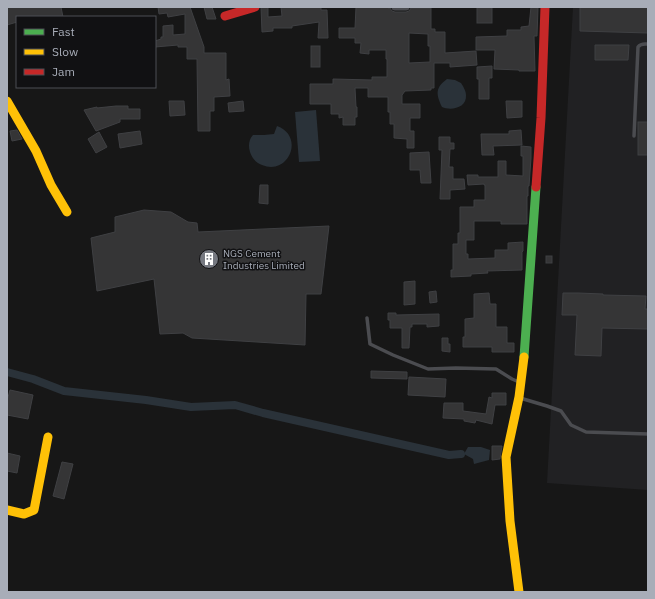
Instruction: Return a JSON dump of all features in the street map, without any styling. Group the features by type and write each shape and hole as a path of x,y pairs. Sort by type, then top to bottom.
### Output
{"street":[{"path":"225,16 255,7"},
{"path":"395,7 406,7"},
{"path":"519,592 510,521 506,457 519,398 525,345 541,118 545,7"},
{"path":"7,101 36,151 51,185 68,212"},
{"path":"7,510 24,514 34,510 48,437"}],"lane":[{"path":"634,136 638,47 642,44 648,44"},
{"path":"368,318 370,344 393,355 428,369 496,369 520,382"},
{"path":"519,398 561,411 571,424 586,432 648,434"}],"shaded area":[{"path":"573,7 648,7 648,490 547,483"},
{"path":"447,79 455,80 461,83 465,90 466,99 461,106 450,109 442,107 438,92 440,85"},
{"path":"316,110 320,161 299,162 295,112"},
{"path":"277,126 286,131 290,138 292,146 290,153 286,160 280,165 272,167 262,165 254,160 250,152 249,145 251,138 253,135 274,134"},
{"path":"468,447 481,447 490,450 489,460 474,464 473,459 464,454"}],"building":[{"path":"7,7 61,7 63,16 16,16 16,22 7,25"},
{"path":"158,7 190,7 204,47 204,53 226,53 226,80 229,79 230,96 214,97 214,111 210,111 210,131 198,131 197,59 187,59 187,47 178,47 178,45 156,47 156,41 163,37 163,26 173,25 173,35 185,34 185,14 168,17 167,13 159,14"},
{"path":"204,7 212,7 216,19 207,19"},
{"path":"261,7 268,7 268,17 282,16 281,7 321,7 321,10 327,10 328,38 318,38 319,22 292,26 292,28 273,28 273,31 262,32"},
{"path":"356,7 388,7 395,12 406,12 411,8 431,8 431,29 435,29 435,32 445,32 445,53 476,51 477,65 450,67 450,63 434,63 434,88 431,88 431,90 405,91 402,95 402,104 420,104 420,118 410,118 410,131 414,131 414,148 407,148 407,139 394,138 394,124 390,124 390,112 388,112 388,97 368,97 368,88 355,88 357,117 355,117 355,125 343,125 343,117 339,118 339,114 331,114 331,104 310,104 310,84 333,84 333,79 372,80 372,77 387,77 386,50 369,50 369,54 360,53 361,43 355,43 355,38 339,38 339,28 355,28","holes":["409,33 428,34 430,62 409,63"]},
{"path":"477,7 492,7 492,23 477,23"},
{"path":"531,7 538,8 537,36 534,36 535,71 494,69 495,50 476,50 476,37 507,36 507,30 521,30 521,27 529,26"},
{"path":"580,7 648,7 648,33 580,31"},
{"path":"595,45 629,45 628,60 595,60"},
{"path":"311,46 320,46 320,67 311,67"},
{"path":"492,66 492,78 489,78 489,99 479,99 479,79 477,79 477,67"},
{"path":"169,101 184,101 185,115 170,116"},
{"path":"243,101 244,111 229,112 228,103"},
{"path":"506,101 522,101 522,117 507,118"},
{"path":"128,106 128,109 140,109 140,119 120,119 120,122 96,131 84,110 97,107"},
{"path":"638,122 648,122 648,155 638,155"},
{"path":"17,130 22,139 12,141 10,131"},
{"path":"521,130 522,145 493,146 494,155 482,155 481,134 509,134 509,131"},
{"path":"140,131 142,144 120,148 118,134"},
{"path":"99,132 107,147 96,153 88,139"},
{"path":"439,137 450,137 450,143 454,143 454,149 450,149 449,167 453,167 453,179 464,179 465,189 450,190 450,199 440,199 442,150 439,150"},
{"path":"521,146 531,147 527,196 527,224 501,224 501,221 474,221 474,240 466,240 466,254 468,254 468,259 495,258 495,250 508,250 508,243 523,242 522,270 487,271 488,273 471,274 471,276 451,277 451,270 453,270 453,244 458,244 458,233 460,233 460,207 474,207 474,200 485,200 485,185 468,185 467,175 478,175 478,177 498,177 498,161 506,161 506,175 523,176 523,156 521,156"},
{"path":"429,152 431,183 421,183 420,170 410,170 410,153"},
{"path":"260,185 268,185 268,204 259,203"},
{"name":"NGS Cement Industries Limited","path":"144,210 171,212 188,222 197,223 198,232 329,226 321,294 306,294 305,345 192,338 183,333 160,334 154,279 97,291 91,238 115,232 115,217"},
{"path":"546,256 552,256 552,263 546,263"},
{"path":"415,281 415,304 404,305 404,282"},
{"path":"436,291 437,302 430,303 429,292"},
{"path":"489,293 490,304 496,304 496,327 507,327 507,343 514,343 514,352 492,352 492,347 463,347 463,337 465,337 465,319 474,318 474,294"},
{"path":"563,293 646,296 645,309 648,309 648,329 602,328 601,356 575,355 577,315 562,315"},
{"path":"388,313 396,313 396,315 439,314 439,326 427,327 427,324 412,324 412,327 410,327 409,348 402,348 402,328 390,328"},
{"path":"442,338 448,338 450,352 442,351"},
{"path":"371,371 407,372 407,379 371,378"},
{"path":"409,377 446,379 445,397 408,395"},
{"path":"10,390 33,395 28,419 7,415 7,401"},
{"path":"492,393 506,393 506,405 495,405 492,424 476,420 475,423 464,421 464,419 443,418 444,403 463,403 463,411 486,414 489,397 492,398"},
{"path":"492,446 502,446 500,459 492,460"},
{"path":"7,453 20,456 17,473 7,471"},
{"path":"62,462 73,464 64,499 53,496"}],"waterway":[{"path":"7,372 33,379 64,391 146,400 191,407 235,405 263,413 449,455 461,454"}],"traffic: fast":[{"path":"524,357 536,187"}],"traffic: slow":[{"path":"7,101 36,151 51,185 67,212"},
{"path":"519,592 510,521 506,457 519,397 524,357"},
{"path":"7,510 24,514 34,510 48,437"}],"traffic: jam":[{"path":"225,16 255,7"},
{"path":"536,187 541,118 545,7"}],"place":[{"name":"NGS Cement Industries Limited","path":"209,259"}]}
